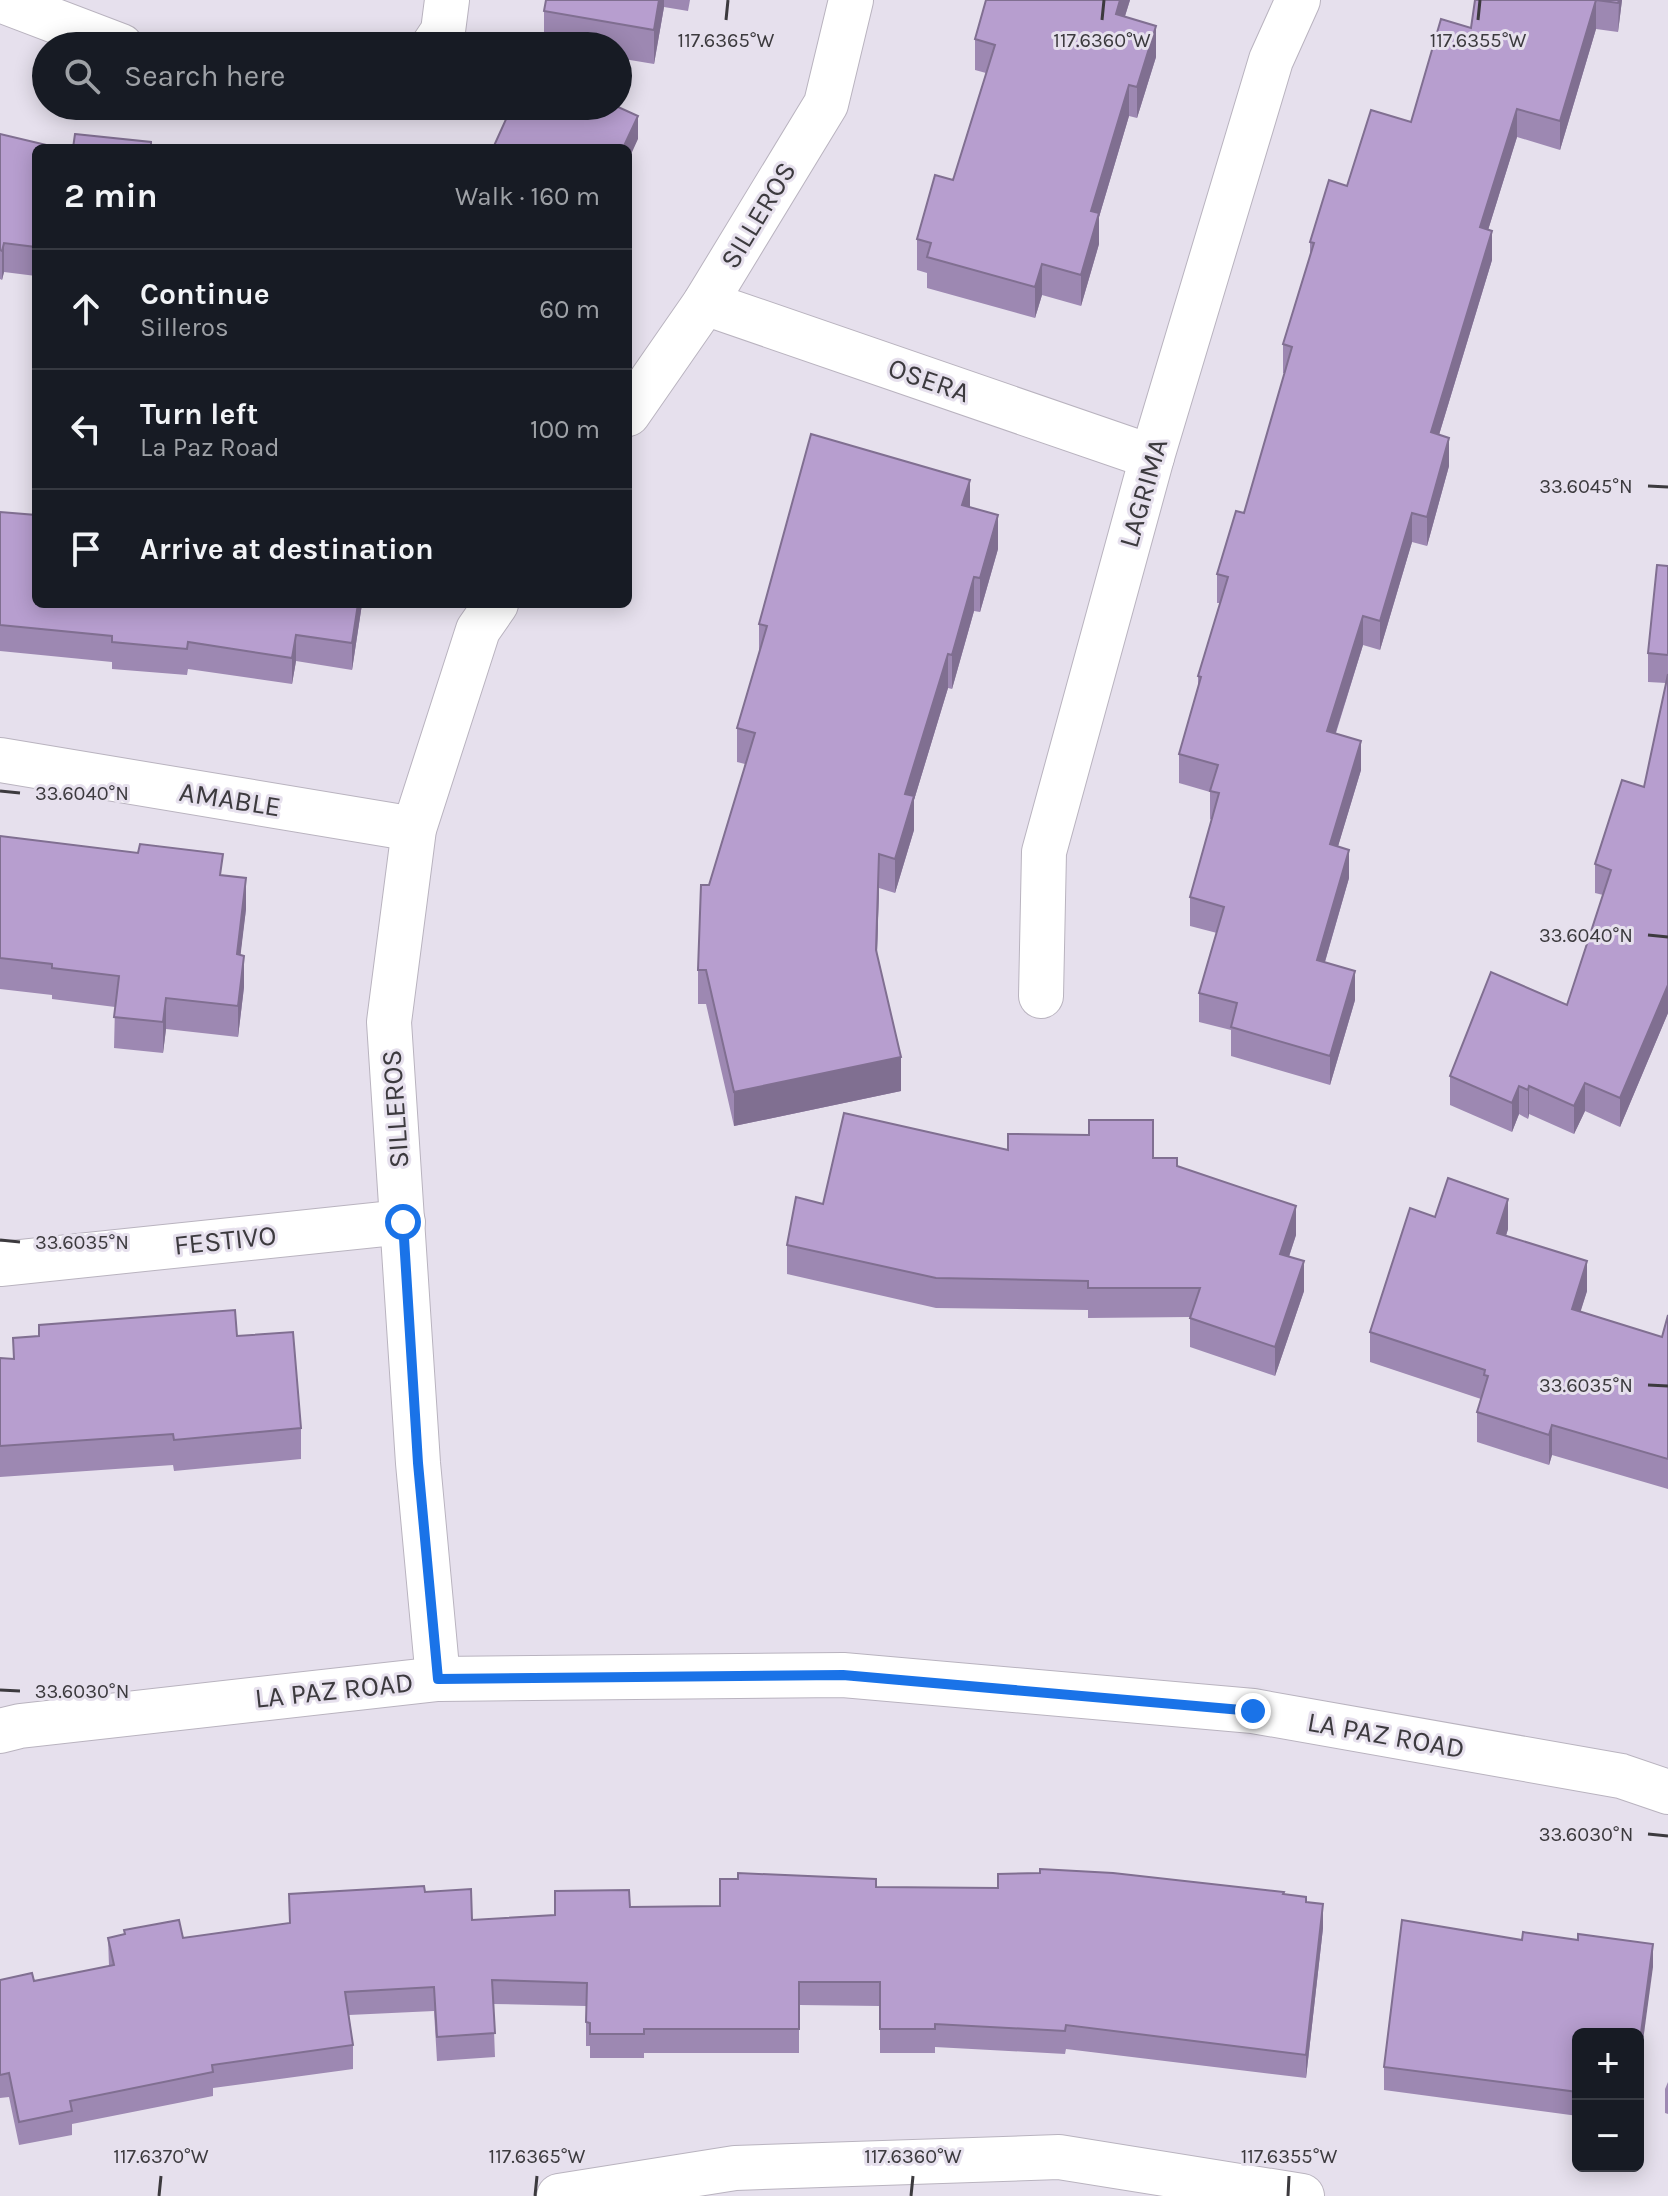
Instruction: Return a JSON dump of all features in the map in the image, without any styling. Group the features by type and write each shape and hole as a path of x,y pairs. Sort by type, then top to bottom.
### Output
{"street":[{"path":"0,0 84,32"},
{"path":"442,32 447,0"},
{"name":"SILLEROS","path":"632,408 705,303 826,104 851,0"},
{"name":"LAGRIMA","path":"1041,996 1044,852 1152,457 1271,60 1298,0"},
{"name":"OSERA","path":"705,303 1152,457"},
{"name":"SILLEROS","path":"438,1679 418,1463 389,1022 414,829 478,630 493,608"},
{"name":"AMABLE","path":"0,760 414,829"},
{"name":"FESTIVO","path":"0,1264 403,1222"},
{"name":"LA PAZ ROAD","path":"0,1731 20,1726 438,1679 843,1675 1253,1711 1621,1776 1668,1792"},
{"path":"559,2196 1059,2157 1302,2196"}],"building":[{"path":"546,0 659,0 654,30 544,11"},
{"path":"986,0 1120,0 1116,14 1156,26 1137,87 1129,85 1091,211 1099,213 1081,275 1042,264 1035,287 927,257 931,243 917,239 935,175 953,180 995,45 975,39"},
{"path":"1475,0 1596,0 1560,121 1517,109 1480,227 1492,231 1431,432 1449,438 1427,517 1412,513 1380,621 1363,616 1327,731 1361,741 1330,844 1349,850 1317,960 1355,971 1330,1056 1231,1027 1237,1003 1199,993 1224,907 1190,897 1219,793 1210,791 1218,765 1179,754 1201,677 1198,676 1228,577 1217,574 1236,511 1244,513 1292,347 1283,344 1314,243 1310,242 1329,180 1347,186 1371,110 1411,122 1441,19 1471,28"},
{"path":"632,113 638,116 625,144 495,144 506,120 632,120"},
{"path":"0,134 42,144 32,144 32,246 4,243 0,250"},
{"path":"75,134 151,142 151,144 74,144"},
{"path":"811,434 970,480 962,505 998,515 980,578 974,577 952,655 948,654 905,794 914,796 895,859 879,854 876,950 901,1057 734,1092 706,970 698,970 701,885 709,885 755,733 737,728 767,626 759,624"},
{"path":"0,512 32,515 32,608 357,608 352,643 296,635 292,658 188,642 187,649 112,642 112,636 0,625"},
{"path":"1657,565 1668,566 1668,655 1648,653"},
{"path":"1668,674 1668,985 1620,1098 1585,1083 1574,1106 1529,1086 1528,1090 1519,1086 1512,1103 1450,1076 1491,972 1567,1005 1611,870 1595,864 1622,780 1644,787"},
{"path":"0,836 138,853 140,844 223,854 220,875 246,878 237,954 244,956 238,1006 166,998 163,1022 114,1017 119,976 0,958"},
{"path":"844,1113 1008,1150 1008,1134 1089,1135 1089,1120 1153,1120 1153,1158 1177,1158 1177,1166 1296,1206 1280,1254 1304,1261 1275,1347 1190,1318 1200,1288 1088,1288 1088,1281 936,1278 787,1245 796,1197 823,1204"},
{"path":"1448,1178 1508,1199 1497,1233 1587,1261 1572,1309 1662,1337 1668,1315 1668,1459 1552,1425 1549,1435 1477,1412 1488,1376 1484,1375 1485,1370 1370,1332 1410,1208 1435,1217"},
{"path":"235,1310 237,1336 293,1332 301,1428 174,1440 173,1434 0,1446 0,1358 14,1359 13,1338 39,1336 39,1325"},
{"path":"1040,1869 1113,1873 1284,1892 1306,1897 1306,1902 1323,1904 1306,2055 1066,2025 1065,2031 935,2024 935,2029 880,2029 880,1982 799,1982 799,2029 644,2029 644,2034 590,2034 590,2023 586,2022 587,1983 492,1980 495,2033 437,2037 434,1987 345,1992 353,2045 212,2065 213,2072 70,2101 72,2111 19,2122 9,2073 0,2075 0,1980 32,1973 34,1981 114,1965 108,1938 125,1934 124,1930 179,1920 183,1938 290,1923 289,1894 424,1886 425,1892 471,1889 472,1920 555,1915 555,1891 629,1890 630,1907 720,1906 720,1879 738,1879 738,1873 876,1879 876,1887 998,1888 998,1874 1040,1873"},
{"path":"1402,1920 1522,1940 1523,1932 1578,1940 1578,1934 1653,1944 1642,2028 1572,2028 1572,2091 1384,2067"}],"route":[{"path":"403,1222 418,1463 438,1679 843,1675 1253,1711"}]}
